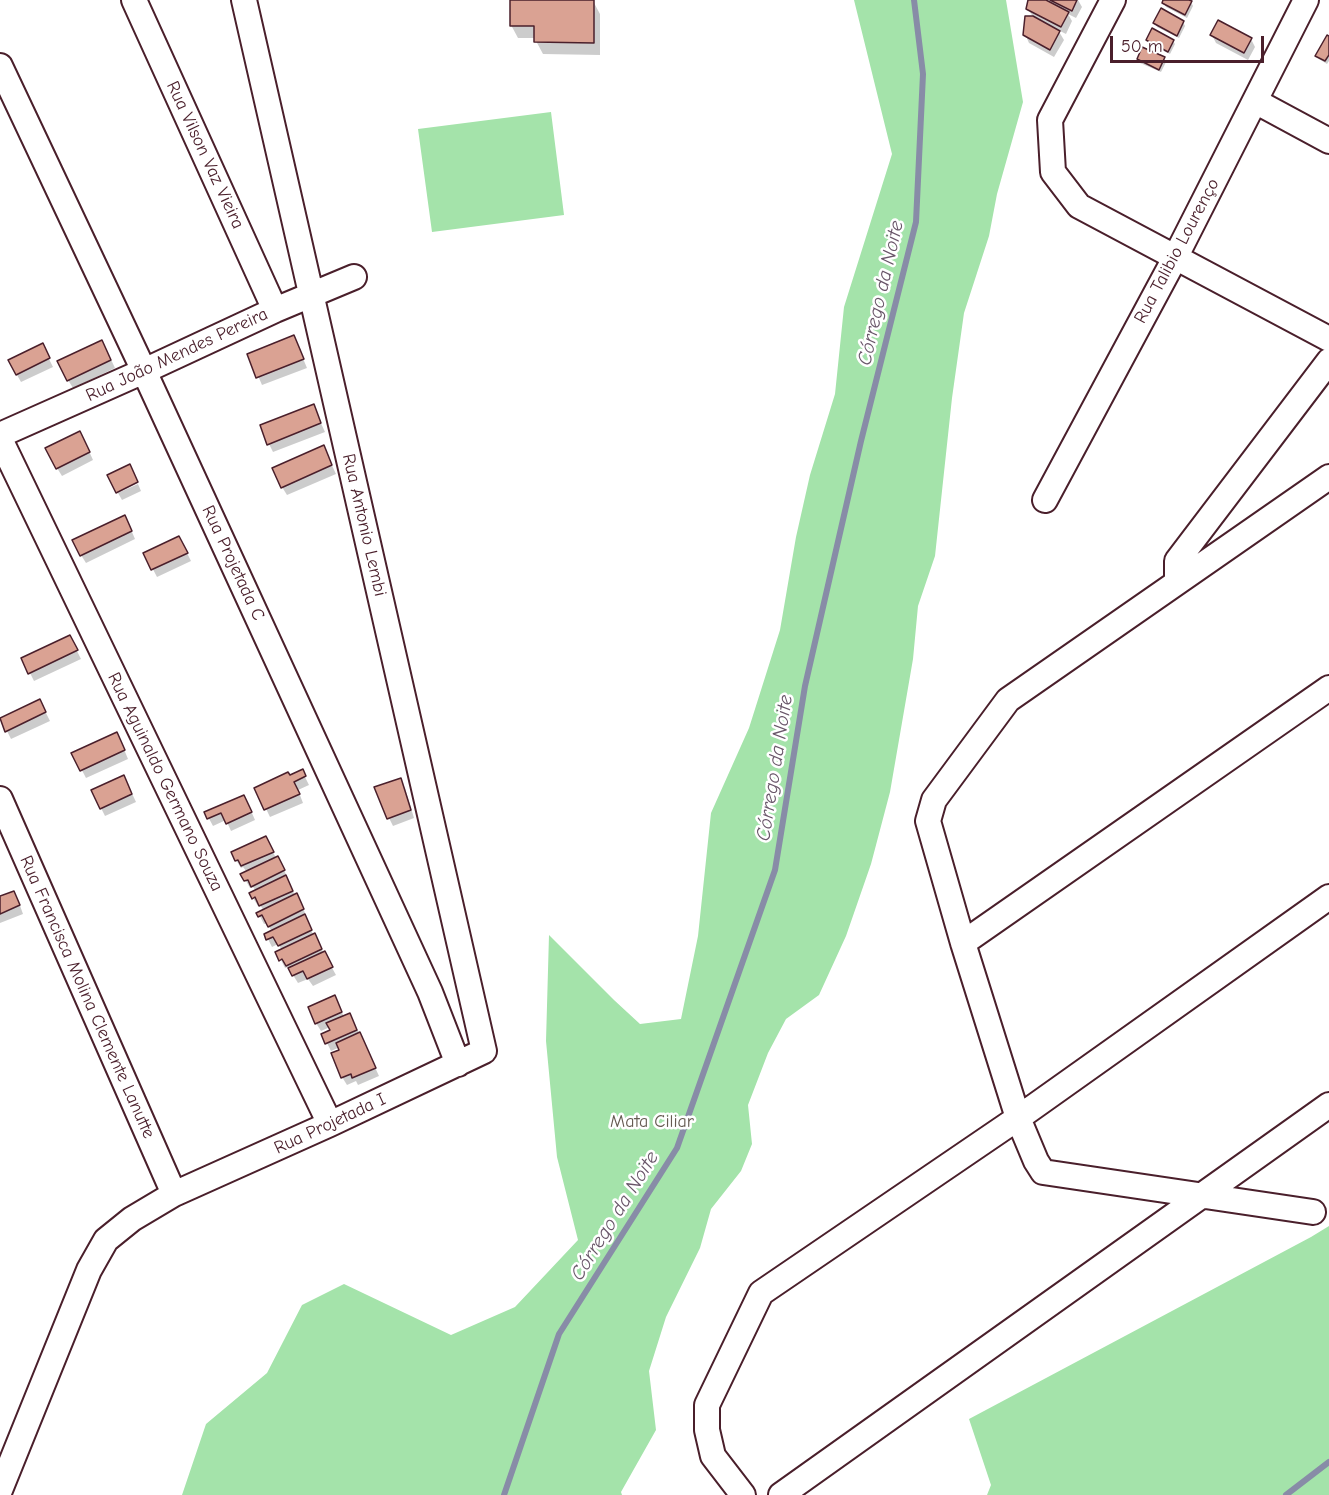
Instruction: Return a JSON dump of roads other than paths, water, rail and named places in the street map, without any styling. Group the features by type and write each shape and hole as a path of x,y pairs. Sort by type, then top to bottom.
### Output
{"street":[{"name":"Rua Vilson Vaz Vieira","path":"134,0 275,310"},
{"name":"Rua Antonio Lembi","path":"244,0 484,1051"},
{"path":"1113,0 1050,120 1053,172 1079,206 1329,339"},
{"name":"Rua Talibio Lourenço","path":"1045,500 1174,258 1306,0"},
{"name":"Rua Projetada C","path":"0,66 144,371 430,992 458,1064"},
{"path":"1255,101 1329,141"},
{"name":"Rua João Mendes Pereira","path":"0,437 275,310 354,277"},
{"path":"1177,582 1177,561 1329,360"},
{"name":"Rua Aguinaldo Germano Souza","path":"0,437 330,1124"},
{"path":"1313,1212 1043,1172 1018,1118 963,943 928,821 934,800 1008,700 1329,477"},
{"path":"963,943 1329,688"},
{"name":"Rua Francisca Molina Clemente Lanutte","path":"0,800 174,1194"},
{"path":"743,1495 713,1456 707,1430 707,1405 761,1293 1018,1118 1329,897"},
{"path":"430,992 467,977"},
{"name":"Rua Projetada I","path":"0,1490 89,1270 106,1240 132,1219 174,1194 484,1051"},
{"path":"781,1495 1329,1105"}],"waterway":[{"name":"Córrego da Noite","path":"504,1495 559,1334 677,1148 775,870 805,686 861,441 916,222 923,74 914,0"},
{"path":"1286,1495 1329,1462"}],"park label":[{"name":"Mata Ciliar","path":"652,1122"}]}
